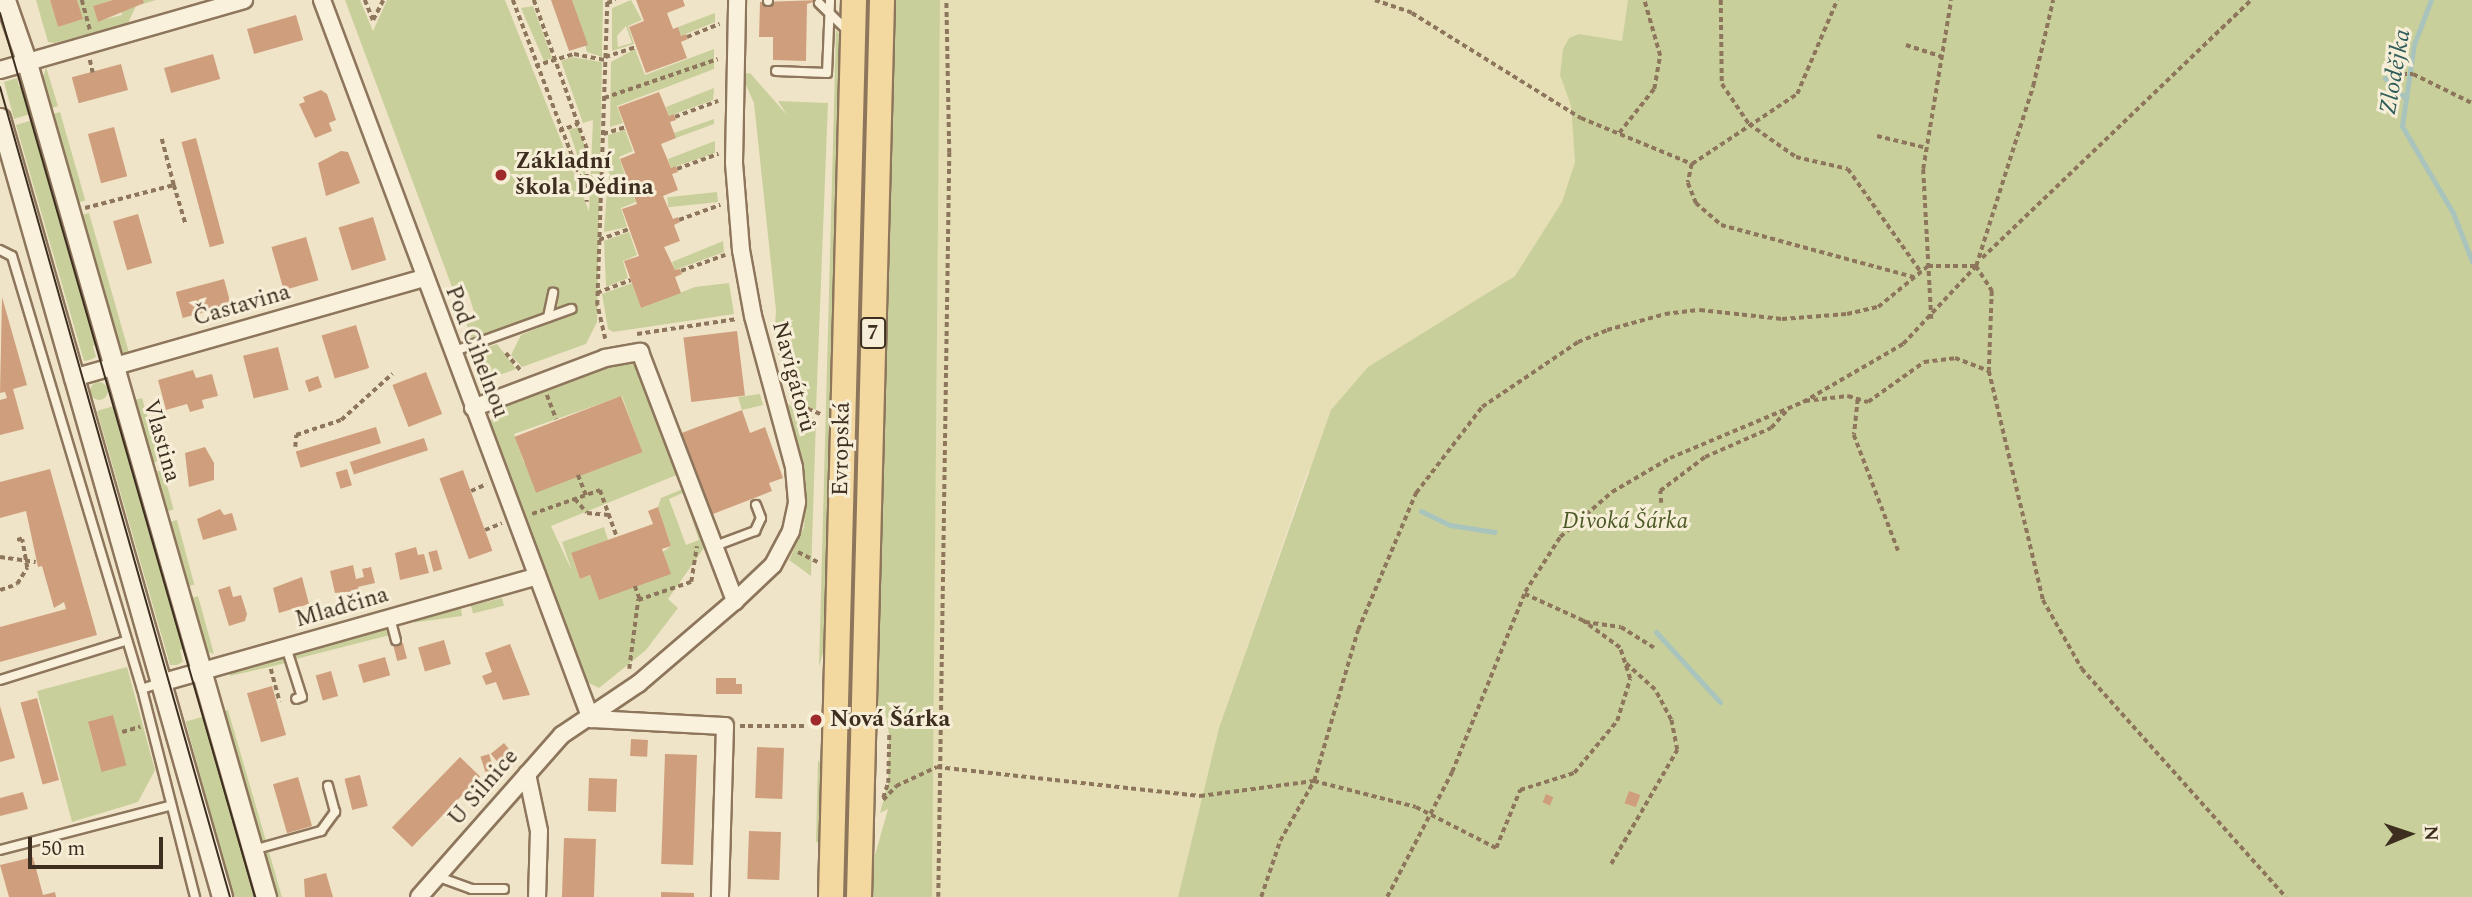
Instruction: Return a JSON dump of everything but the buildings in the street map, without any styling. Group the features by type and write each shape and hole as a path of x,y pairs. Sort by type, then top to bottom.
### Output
{"main road":[{"name":"Evropská","path":"831,897 853,0"},
{"name":"Evropská","path":"859,897 881,0"}],"street":[{"name":"Vlastina","path":"5,0 27,62 266,897"},
{"path":"0,70 244,0"},
{"name":"Pod Cihelnou","path":"322,0 591,719"},
{"name":"Navigátorů","path":"591,719 735,601 780,555 797,502 794,467 753,316 741,250 734,163 737,0"},
{"path":"0,118 73,378 151,686 222,897"},
{"name":"Častavina","path":"73,378 424,278"},
{"path":"473,408 605,358 640,352 735,601"},
{"name":"Mladčina","path":"151,686 537,576"},
{"path":"591,719 725,726 720,897"},
{"name":"U Silnice","path":"419,897 562,734 591,719"},
{"path":"527,774 539,831 537,897"}],"lane":[{"path":"776,71 827,73 830,0"},
{"path":"819,3 853,36"},
{"path":"0,250 12,256 125,641 151,686 169,806 195,897"},
{"path":"548,317 553,293"},
{"path":"452,352 571,309"},
{"path":"712,538 755,531 761,518 756,505"},
{"path":"390,618 396,640"},
{"path":"0,680 125,641"},
{"path":"286,647 302,698 296,699"},
{"path":"253,850 321,831 335,812 328,786"},
{"path":"0,850 169,806"},
{"path":"436,876 472,889 504,889"}],"path":[{"path":"82,0 92,35"},
{"path":"365,0 373,20 383,0"},
{"path":"534,0 587,149 587,202"},
{"path":"605,339 597,293 607,1 616,0"},
{"path":"937,897 949,153 946,0"},
{"path":"1375,0 1412,13 1581,118 1692,164"},
{"path":"1619,133 1654,89 1660,56 1644,0"},
{"path":"1721,0 1722,84 1749,124 1796,157 1849,169 1921,272"},
{"path":"1837,0 1797,94 1692,164 1688,183 1696,204 1721,225 1914,278"},
{"path":"1931,319 1923,169 1951,0"},
{"path":"1803,402 1903,344 1931,319 1976,266 2033,86 2053,0"},
{"path":"1980,259 2250,0"},
{"path":"511,1 580,176"},
{"path":"687,37 719,24"},
{"path":"1906,45 1942,57"},
{"path":"536,66 574,54 605,59 636,47"},
{"path":"88,55 93,72"},
{"path":"604,99 718,59"},
{"path":"2387,87 2402,74 2413,74 2472,103"},
{"path":"675,117 718,101"},
{"path":"561,131 578,124"},
{"path":"603,134 626,127"},
{"path":"1877,136 1927,148"},
{"path":"162,139 186,225"},
{"path":"677,169 719,154"},
{"path":"601,187 628,178"},
{"path":"70,212 174,185"},
{"path":"679,220 722,204"},
{"path":"599,240 630,229"},
{"path":"681,271 729,254"},
{"path":"1261,897 1280,841 1314,780 1358,630 1395,552 1416,493 1482,407 1578,342 1665,314 1700,310 1782,319 1847,314 1878,307 1928,266 1976,266"},
{"path":"1976,266 1992,290 1989,371 2023,525 2043,600 2082,669 2286,897"},
{"path":"597,293 631,280"},
{"path":"506,353 522,372"},
{"path":"1387,897 1452,772 1524,594 1560,537 1612,492 1670,458 1790,406 1848,396 1868,402 1924,362 1955,358 1989,371"},
{"path":"295,447 296,435 341,420 392,374"},
{"path":"543,381 556,419"},
{"path":"1858,399 1854,435 1899,553"},
{"path":"1661,503 1660,491 1705,457 1772,428 1790,406"},
{"path":"578,475 586,495"},
{"path":"471,491 489,483"},
{"path":"526,516 600,490 617,537"},
{"path":"575,499 587,513 609,515"},
{"path":"485,530 504,523"},
{"path":"640,600 691,582 696,564 693,552 712,538"},
{"path":"0,590 17,584 28,564 22,539 16,541"},
{"path":"0,557 28,564 36,562"},
{"path":"628,673 640,600 635,586"},
{"path":"889,734 888,783 883,800 896,786 937,767 1200,796 1314,780 1430,814 1496,848 1520,790 1574,773 1617,720 1630,679 1620,648 1583,621 1524,594"},
{"path":"1583,621 1621,627 1654,648"},
{"path":"1611,863 1677,750 1671,720 1656,690 1624,663"},
{"path":"271,669 280,702"},
{"path":"725,726 808,726"}],"shaded area":[{"path":"940,0 1628,0 1622,41 1579,34 1569,38 1563,49 1560,75 1571,106 1575,162 1562,202 1546,232 1515,276 1450,318 1307,473 1219,728 1178,897 932,897"}],"green space":[{"path":"36,0 50,0 58,27 82,19 77,0 113,0 93,6 98,21 122,15 121,9 143,0 156,0 136,6 128,23 55,43 48,42"},
{"name":"Základní škola Dědina","path":"345,0 360,0 373,31 387,0 505,0 589,211 593,120 583,123 561,61 572,57 602,62 597,322 586,344 522,367 511,355 521,335 577,312 574,304 557,309 559,288 549,294 541,320 472,340 465,320 474,312 468,292 462,284 452,287"},
{"path":"572,0 603,0 602,57 587,52"},
{"path":"631,0 642,20 628,26 634,44 612,51 612,8","holes":["626,26 632,43 618,47 617,36"]},
{"path":"864,0 870,0 870,843 864,843"},
{"path":"891,0 940,0 932,897 870,897 871,855 875,855 888,809 880,813 888,783 889,734 885,710 878,710 874,691"},
{"name":"Divoká Šárka","path":"1628,0 2472,0 2472,897 1178,897 1219,728 1331,410 1368,367 1515,276 1562,202 1575,162 1571,106 1560,75 1563,49 1569,38 1579,34 1622,41"},
{"path":"533,6 552,58 544,61 521,8"},
{"path":"715,13 715,22 681,36 678,27"},
{"path":"836,30 841,37 826,642 819,667"},
{"path":"635,49 645,75 714,49 714,69 617,106 623,123 610,127 611,62"},
{"path":"46,67 58,106 49,109 42,81"},
{"path":"750,73 787,115 778,101 828,103 816,410 790,399 774,339 776,311 754,103 741,74"},
{"path":"17,78 19,86 26,86 34,113 14,119 4,82"},
{"path":"714,88 713,100 669,116 666,107"},
{"path":"60,112 85,200 77,203 51,114"},
{"path":"36,119 100,344 93,346 96,357 90,360 84,361 16,125"},
{"path":"714,119 714,124 676,138 674,133"},
{"path":"578,127 586,149 585,179 569,130"},
{"path":"625,130 633,151 619,157 625,175 609,181 608,135"},
{"path":"715,141 715,153 671,168 668,159"},
{"path":"627,181 636,202 621,208 627,227 604,232 607,190"},
{"path":"717,192 718,202 668,207 667,197"},
{"path":"89,213 129,352 119,355 79,216"},
{"path":"629,232 637,255 623,261 628,278 606,287 604,241"},
{"path":"723,241 724,252 675,270 672,262"},
{"path":"632,283 641,308 695,287 729,283 734,314 613,332 608,329 602,294"},
{"path":"497,344 516,369 483,381 471,352"},
{"path":"627,361 640,367 679,474 551,526 572,571 562,542 604,527 608,540 571,554 580,579 590,575 599,599 671,546 658,507 661,498 685,488 706,545 668,599 678,608 646,650 599,688 587,682 490,421 503,407","holes":["622,396 642,452 524,463 514,434","683,493 699,540 686,545 669,499"]},
{"path":"99,382 105,385 108,391 105,397 99,400 93,397 90,391 93,385"},
{"path":"760,394 763,405 742,410 738,397"},
{"path":"142,398 160,460 150,463 132,401"},
{"path":"784,402 816,419 811,576 789,560 804,527 806,481"},
{"path":"117,405 186,649 180,650 183,662 177,665 170,665 97,411"},
{"path":"163,470 174,510 163,512 152,473"},
{"path":"177,520 194,585 184,588 166,523"},
{"path":"198,596 214,654 205,651 188,599"},
{"path":"502,598 504,606 473,614 471,606"},
{"path":"461,609 462,616 414,623 413,616"},
{"path":"389,628 390,635 296,659 295,653"},
{"path":"285,656 286,663 230,676 229,670"},
{"path":"127,667 155,770 138,802 72,822 37,691","holes":["113,716 126,765 101,771 88,723"]},
{"path":"228,710 266,841 260,843 220,712"},
{"path":"206,716 254,897 233,897 186,721"},
{"path":"818,760 822,766 821,843 816,842"},
{"path":"269,852 282,897 273,897 260,854"}],"waterway":[{"name":"Zlodějka","path":"2431,0 2414,44 2402,126 2453,213 2472,261"},
{"path":"2385,78 2404,97"},
{"path":"1421,511 1450,525 1494,532"},
{"path":"1656,632 1720,702"}],"tram line":[{"path":"0,13 255,897"},
{"path":"0,87 230,897"}],"place":[{"name":"Základní škola Dědina","path":"501,175"},
{"name":"Nová Šárka","path":"816,720"}]}
